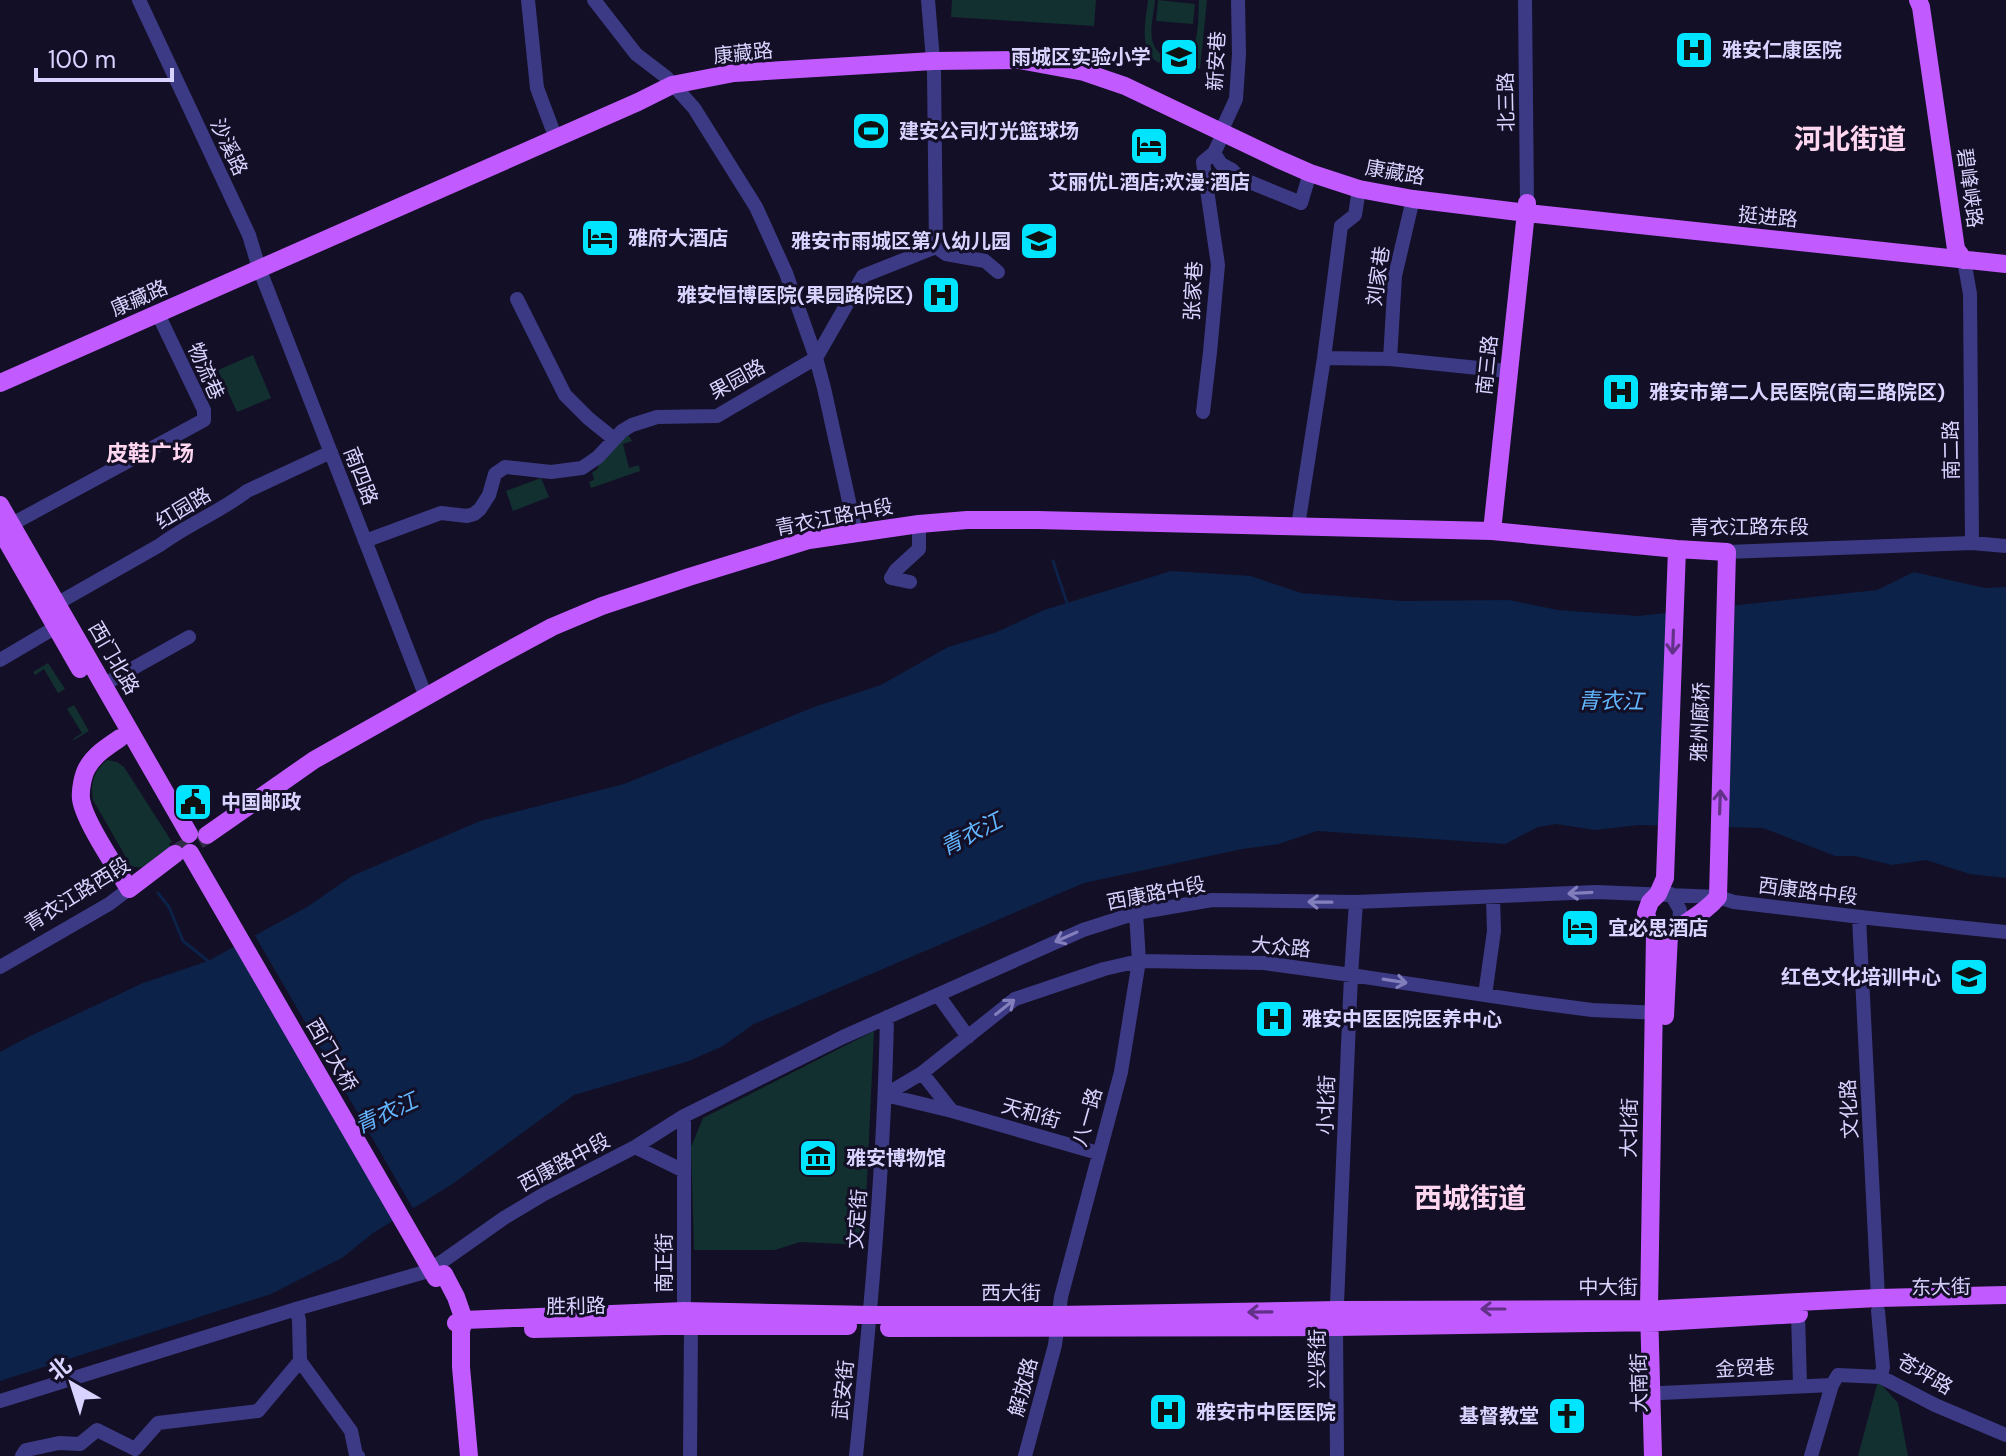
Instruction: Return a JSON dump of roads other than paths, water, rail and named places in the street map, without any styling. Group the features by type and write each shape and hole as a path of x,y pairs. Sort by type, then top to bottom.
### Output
{"main road":[{"name":"碧峰峡路","path":"1918,0 1963,253"},
{"name":"碧峰峡路","path":"1929,0 1938,37 1963,253"},
{"name":"康藏路","path":"0,383 158,314 258,263 552,128 669,81 734,73 932,57 1019,60 1084,72 1125,86 1352,176 1396,187 1527,208"},
{"name":"康藏路","path":"0,372 625,108 669,81"},
{"name":"康藏路","path":"1225,127 1278,159 1359,189 1413,199 1527,208"},
{"name":"挺进路","path":"1527,208 1963,253 2006,253"},
{"name":"南三路","path":"1492,531 1527,208"},
{"name":"挺进路","path":"1963,253 2006,264"},
{"name":"西门北路","path":"0,505 6,527 56,627 120,738 190,844"},
{"name":"青衣江路中段","path":"190,844 314,760 539,634 602,606 809,540 919,524 981,520 1492,531"},
{"name":"西门北路","path":"6,527 58,603 190,844"},
{"name":"青衣江路东段","path":"1492,531 1677,557 1727,559"},
{"name":"雅州廊桥","path":"1668,932 1650,928 1646,913 1650,902 1665,888 1677,557"},
{"name":"雅州廊桥","path":"1718,888 1727,559"},
{"path":"120,738 95,757 87,768 81,799 96,833 129,889"},
{"name":"青衣江路西段","path":"129,889 190,844"},
{"name":"西门大桥","path":"190,844 437,1271 456,1297 460,1324"},
{"path":"1668,932 1707,910 1718,888"},
{"name":"大北街","path":"1655,1315 1659,1014 1668,932"},
{"name":"东大街","path":"1878,1304 2006,1295"},
{"name":"东大街","path":"1878,1304 2006,1307"},
{"name":"中大街","path":"1337,1319 1798,1314 1878,1304"},
{"name":"中大街","path":"1655,1315 1878,1304"},
{"name":"大南街","path":"1655,1315 1663,1456"},
{"name":"大南街","path":"1653,1456 1655,1315"},
{"name":"西大街","path":"688,1319 1059,1322 1337,1319"},
{"name":"胜利路","path":"460,1324 688,1319"},
{"path":"460,1324 469,1456"}],"street":[{"name":"沙溪路","path":"139,0 249,235 258,263"},
{"path":"528,0 537,88 552,128"},
{"path":"594,0 636,54 669,81 694,108 756,207 786,273 816,358 856,533"},
{"path":"928,0 936,247 946,254 985,261 998,272"},
{"name":"新安巷","path":"1225,127 1236,99 1238,0"},
{"name":"北三路","path":"1525,0 1527,208"},
{"name":"张家巷","path":"1203,412 1218,265 1203,162 1214,153 1225,127"},
{"path":"1214,153 1221,164 1240,178 1301,203 1310,173"},
{"path":"1298,526 1341,226 1355,215 1359,189"},
{"name":"刘家巷","path":"1390,359 1395,276 1413,199"},
{"name":"果园路","path":"365,541 441,513 474,514 489,495 495,474 505,467 551,472 582,468 632,425 657,417 717,416 816,358 863,276 936,247"},
{"name":"南二路","path":"1963,253 1970,294 1972,543"},
{"name":"南四路","path":"258,263 426,697"},
{"path":"517,299 565,395 614,439"},
{"name":"物流巷","path":"6,527 206,422 204,410 158,314"},
{"path":"1324,358 1390,359 1508,371"},
{"name":"红园路","path":"58,603 247,491 331,452"},
{"path":"910,582 891,578 919,549 919,524"},
{"name":"青衣江路东段","path":"1727,559 1972,543 2006,546"},
{"path":"0,660 56,627"},
{"path":"103,685 189,637"},
{"path":"1665,888 1680,910 1668,932"},
{"name":"西康路中段","path":"0,1401 296,1309 437,1271 517,1210 635,1147 684,1116 887,1017 1083,930 1136,913 1212,900 1356,902 1718,888 1734,902 2006,932"},
{"name":"青衣江路西段","path":"0,967 109,904 129,889"},
{"path":"1485,995 1494,931 1493,898"},
{"name":"小北街","path":"1337,1319 1356,902"},
{"name":"八一路","path":"1059,1322 1061,1297 1121,1072 1139,961 1136,913"},
{"name":"文化路","path":"1859,917 1878,1304"},
{"name":"大众路","path":"885,1095 922,1073 1015,999 1104,969 1139,961 1264,963 1592,1010 1659,1014"},
{"path":"938,995 968,1037"},
{"name":"文定街","path":"870,1321 887,1017"},
{"path":"922,1073 952,1111"},
{"name":"天和街","path":"885,1095 1098,1153"},
{"name":"南正街","path":"684,1116 690,1456"},
{"path":"635,1147 684,1171"},
{"name":"苍坪路","path":"1878,1304 1883,1367 1881,1377 1935,1405 2006,1435"},
{"path":"296,1309 300,1361 351,1431 358,1456"},
{"path":"1798,1314 1800,1385"},
{"name":"兴贤街","path":"1337,1319 1337,1456"},
{"name":"武安街","path":"856,1456 870,1321"},
{"name":"解放路","path":"1025,1456 1059,1322"},
{"path":"22,1456 26,1450 48,1445 80,1444 97,1430 135,1449 158,1423 258,1411 300,1361"},
{"name":"金贸巷","path":"1661,1393 1832,1385 1838,1375 1881,1377"},
{"path":"1811,1456 1832,1385"}],"water":[{"name":"青衣江","path":"1171,571 1251,576 1301,593 1403,601 1509,600 1558,610 1638,616 1877,590 1914,572 1985,588 2006,587 2006,878 1970,874 1926,860 1892,865 1855,856 1835,856 1763,828 1638,825 1595,830 1556,824 1538,827 1505,844 1317,831 1279,844 1084,883 754,1024 723,1046 689,1061 574,1095 451,1185 373,1233 342,1258 271,1294 0,1381 0,1052 143,983 208,961 307,907 352,876 480,821 624,784 814,707 881,685 948,647 997,632 1044,610"}],"waterway":[{"path":"1053,561 1067,603"},
{"path":"158,893 169,907 183,941 208,961"}],"tunnel":[{"path":"175,854 207,835"}],"place":[{"name":"雅安仁康医院","path":"1694,50"},
{"name":"雨城区实验小学","path":"1179,57"},
{"name":"建安公司灯光篮球场","path":"871,131"},
{"name":"艾丽优L酒店;欢漫·酒店","path":"1149,146"},
{"name":"雅府大酒店","path":"600,238"},
{"name":"雅安市雨城区第八幼儿园","path":"1039,241"},
{"name":"雅安恒博医院(果园路院区)","path":"941,295"},
{"name":"雅安市第二人民医院(南三路院区)","path":"1621,392"},
{"name":"中国邮政","path":"193,802"},
{"name":"宜必思酒店","path":"1580,928"},
{"name":"红色文化培训中心","path":"1969,977"},
{"name":"雅安中医医院医养中心","path":"1274,1019"},
{"name":"雅安博物馆","path":"818,1158"},
{"name":"雅安市中医医院","path":"1168,1412"},
{"name":"基督教堂","path":"1567,1416"}],"district":[{"name":"河北街道","path":"1850,139"},
{"name":"皮鞋广场","path":"150,453"},
{"name":"西城街道","path":"1470,1198"}]}
